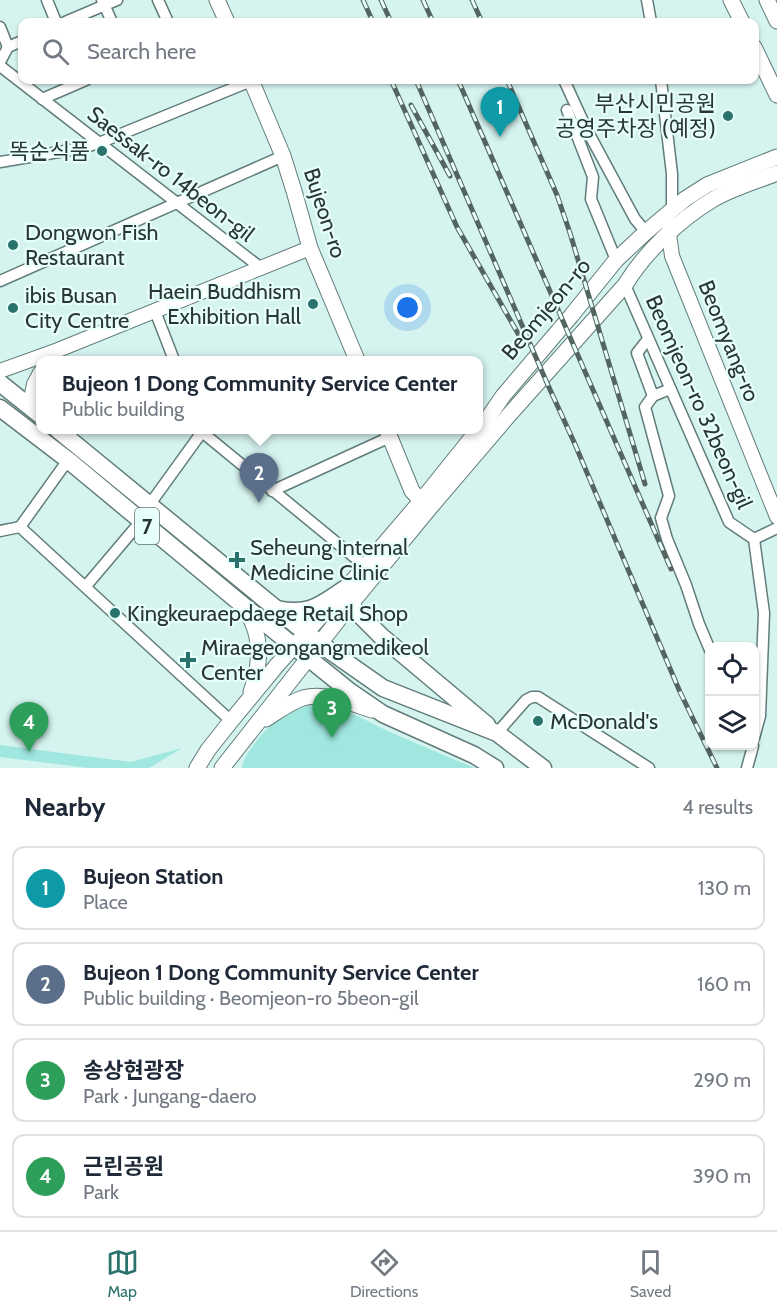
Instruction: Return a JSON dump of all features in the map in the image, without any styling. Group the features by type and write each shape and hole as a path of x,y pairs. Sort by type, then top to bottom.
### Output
{"main road":[{"path":"218,0 223,18"},
{"path":"731,0 740,18"},
{"path":"767,0 777,21"},
{"path":"759,57 777,95"},
{"name":"Bujeon-ro","path":"253,84 283,156 310,248 355,356"},
{"path":"753,167 762,156 777,146"},
{"name":"Beomjeon-ro","path":"483,425 502,396 616,260 646,232 685,199 707,185 777,157"},
{"name":"Beomjeon-ro","path":"208,750 293,646 364,566 509,415 625,285 637,267 669,234 690,215 714,199 777,173"},
{"path":"752,183 766,184 777,181"},
{"path":"0,383 36,412"},
{"name":"7","path":"0,408 68,460 238,602 348,690 383,714 474,754 495,768"},
{"name":"7","path":"64,434 277,609 383,688 497,733 543,768"},
{"path":"388,434 412,490 425,505"},
{"name":"Beomjeon-ro","path":"222,768 350,605 476,434"},
{"path":"277,609 289,612 316,608 346,588"},
{"path":"238,602 253,623 257,641 258,670 247,702"},
{"path":"350,605 381,636 497,733"},
{"path":"237,768 250,731 303,698 334,698 383,714"},
{"path":"185,768 195,757 208,750"},
{"path":"197,768 208,750"}],"street":[{"path":"47,0 54,18"},
{"path":"73,18 103,3 117,0"},
{"path":"158,0 166,18"},
{"path":"647,0 650,18"},
{"path":"103,3 110,18"},
{"path":"0,27 8,47"},
{"path":"0,64 8,47 18,43"},
{"name":"Saessak-ro 14beon-gil","path":"0,64 18,79"},
{"name":"Saessak-ro 14beon-gil","path":"24,84 261,268"},
{"path":"42,99 74,84"},
{"path":"0,162 99,143 241,84"},
{"path":"566,84 587,130 635,219 646,232"},
{"path":"661,84 672,174 672,211"},
{"path":"567,110 593,177 591,199 616,260"},
{"path":"0,281 283,156"},
{"name":"Beomyang-ro","path":"672,211 669,234 672,256 777,516"},
{"path":"54,355 310,248"},
{"name":"Beomjeon-ro 32beon-gil","path":"625,285 729,522 754,539 764,613 759,720"},
{"path":"155,311 172,356"},
{"path":"648,339 637,353 653,396"},
{"path":"0,372 36,361"},
{"path":"36,380 32,394 36,402"},
{"path":"670,389 653,396 645,407 669,496 662,518 667,539 707,642"},
{"path":"150,504 201,434"},
{"path":"208,434 272,491 364,566"},
{"path":"272,491 386,434"},
{"path":"0,531 20,527 68,460"},
{"path":"86,586 141,521"},
{"path":"20,527 231,721"},
{"path":"754,539 777,528"},
{"path":"497,733 526,700 538,697 649,768"},
{"path":"748,766 752,750"}],"shaded area":[{"path":"314,705 353,714 475,768 242,768 248,753 270,726 283,716"},
{"path":"0,745 131,762 182,748 149,768 89,768 0,757"}],"railway":[{"path":"363,0 371,18"},
{"path":"381,0 389,18"},
{"path":"423,0 431,18"},
{"path":"472,0 480,18"},
{"path":"393,84 457,227 524,344"},
{"path":"418,84 680,692 717,768"},
{"path":"460,84 671,569"},
{"path":"509,84 557,195 570,233 645,484"},
{"path":"411,105 450,176"}],"place":[{"name":"부산시민공원 공영주차장 (예정)","path":"728,116"},
{"name":"Bujeon Station","path":"500,137"},
{"name":"똑순식품","path":"102,151"},
{"name":"Dongwon Fish Restaurant","path":"13,245"},
{"name":"Haein Buddhism Exhibition Hall","path":"313,304"},
{"name":"ibis Busan City Centre","path":"13,308"},
{"name":"Bujeon 1 Dong Community Service Center","path":"259,503"},
{"name":"Seheung Internal Medicine Clinic","path":"237,560"},
{"name":"Kingkeuraepdaege Retail Shop","path":"115,613"},
{"name":"Miraegeongangmedikeol Center","path":"188,660"},
{"name":"McDonald's","path":"538,721"},
{"name":"송상현광장","path":"332,738"},
{"name":"근린공원","path":"29,752"}]}
